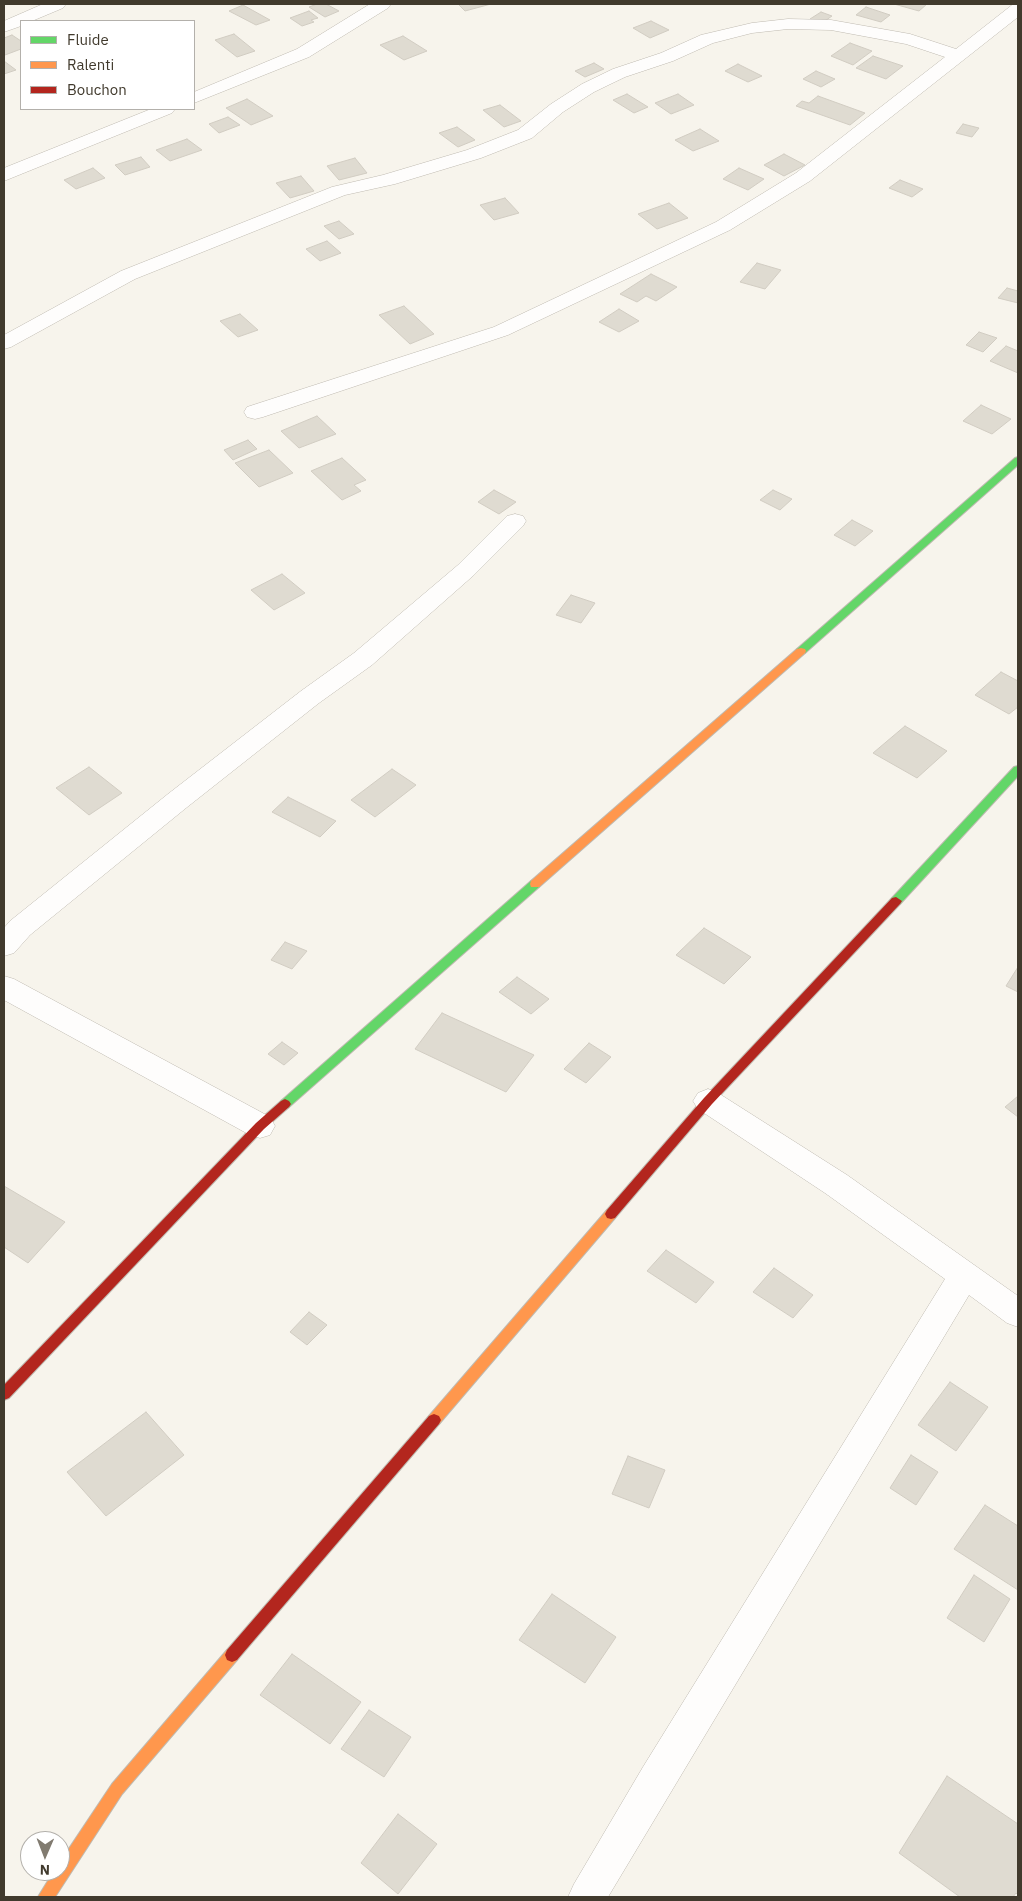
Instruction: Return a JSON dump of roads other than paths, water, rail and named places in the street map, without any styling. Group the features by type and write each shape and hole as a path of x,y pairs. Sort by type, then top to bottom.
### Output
{"street":[{"path":"22,20 57,4"},
{"path":"195,98 303,53 382,4"},
{"path":"255,412 501,331 723,226 802,177 1018,9"},
{"path":"4,28 20,21"},
{"path":"4,343 128,275 339,191 388,180 474,154 525,134 557,108 588,88 619,73 667,57 707,39 752,28 788,24 831,25 910,39 959,56"},
{"path":"4,175 164,110"},
{"path":"4,1394 260,1126 1018,460"},
{"path":"4,946 20,928 177,801 363,659 466,570 515,521"},
{"path":"46,1897 117,1789 708,1101 1018,770"},
{"path":"4,987 260,1126"},
{"path":"708,1101 836,1184 1018,1313"},
{"path":"587,1897 656,1780 965,1274"}]}
